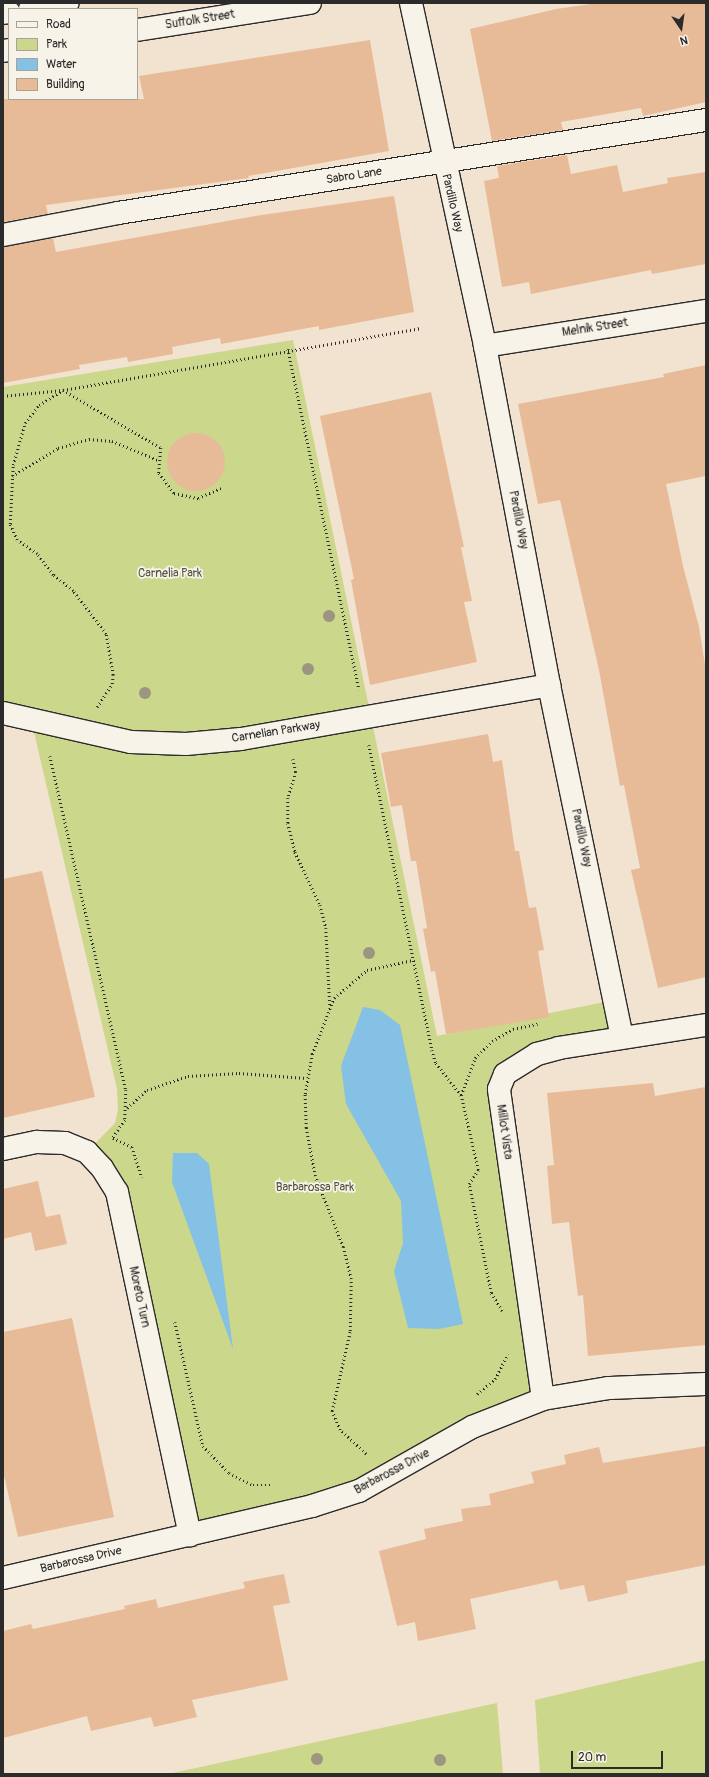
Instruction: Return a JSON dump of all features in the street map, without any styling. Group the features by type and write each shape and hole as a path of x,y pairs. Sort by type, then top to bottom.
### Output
{"street":[{"path":"36,8 68,3"},
{"name":"Suffolk Street","path":"138,30 310,3"},
{"name":"Pardillo Way","path":"411,3 443,161 485,346 549,686 622,1037"},
{"name":"Sabro Lane","path":"3,235 126,212 706,120"},
{"name":"Melnik Street","path":"485,346 706,311"},
{"name":"Carnelian Parkway","path":"3,713 131,742 186,744 241,739 549,686"},
{"name":"Millot Vista","path":"543,1399 498,1089 505,1074 537,1054 622,1037 706,1025"},
{"name":"Moreto Turn","path":"3,1149 37,1142 65,1143 92,1158 116,1192 190,1535"},
{"name":"Barbarossa Drive","path":"3,1578 312,1506 358,1491 472,1427 543,1399 609,1388 706,1384"}],"path":[{"path":"3,396 63,390 288,349 422,328"},
{"path":"288,349 360,697"},
{"path":"63,390 161,448 158,460 165,484 186,498 210,495 221,488"},
{"path":"63,390 31,412 18,446 12,476 10,524 17,540 37,554 53,575 84,603 107,638 113,667 112,684 96,710"},
{"path":"12,476 58,448 89,439 112,441 158,460"},
{"path":"369,745 432,1050 436,1063 461,1095 478,1170 469,1184 491,1293 503,1315"},
{"path":"50,756 126,1090 127,1108 125,1120 113,1138 92,1158"},
{"path":"293,759 296,772 288,798 288,824 295,852 320,905 326,928 330,1008"},
{"path":"366,1454 340,1430 332,1410 350,1331 351,1279 312,1163 304,1113 306,1078 330,1008 344,987 367,970 413,960"},
{"path":"461,1095 475,1058 492,1041 513,1029 543,1022"},
{"path":"127,1108 147,1090 188,1076 239,1073 306,1078"},
{"path":"113,1138 132,1147 143,1183"},
{"path":"173,1314 203,1446 218,1464 240,1479 253,1485 278,1484"},
{"path":"474,1395 495,1379 506,1361 509,1348"},
{"path":"361,1457 373,1452"}],"green space":[{"name":"Barbarossa Park","path":"293,340 437,1036 614,1000 622,1037 505,1074 543,1399 413,1462 190,1535 117,1192 87,1152 115,1123 118,1109 117,1089 31,719 3,713 3,387"},
{"path":"706,1660 706,1774 540,1774 535,1700"},
{"path":"497,1703 503,1774 168,1774"}],"water":[{"path":"363,1007 380,1010 400,1025 463,1324 439,1329 408,1328 394,1271 403,1243 401,1201 346,1104 341,1066"},
{"path":"173,1153 197,1153 209,1164 233,1349 172,1182"}],"building":[{"path":"598,3 706,3 706,102 643,116 641,108 561,122 563,130 492,141 470,29 556,9"},
{"path":"370,40 389,151 248,176 249,178 46,205 48,214 3,222 3,99 144,99 139,76"},
{"path":"567,155 571,174 617,165 623,192 668,183 667,178 706,172 706,264 652,274 651,270 531,294 529,282 502,287 484,181 499,178 497,166"},
{"path":"394,196 414,312 319,330 319,326 221,344 220,338 172,347 173,354 128,362 127,357 79,365 80,369 3,383 3,247 53,238 56,252 255,216"},
{"path":"706,365 706,476 666,484 683,566 699,627 706,671 706,977 658,988 631,870 640,868 624,785 620,786 599,670 560,500 538,504 518,404 664,377 663,374"},
{"path":"431,392 464,547 461,547 472,601 464,602 477,662 370,685 351,580 354,579 320,416"},
{"path":"196,433 207,435 220,446 223,451 225,462 223,473 212,486 207,489 196,491 185,489 172,478 169,473 167,462 169,451 180,438 185,435"},
{"path":"488,734 493,762 502,760 515,851 519,851 529,908 536,907 544,950 538,951 549,1017 446,1034 435,971 431,972 423,929 427,928 416,861 411,861 402,805 391,807 381,753"},
{"path":"42,871 95,1097 3,1118 3,879"},
{"path":"653,1083 655,1096 706,1087 706,1345 588,1356 583,1295 578,1296 569,1222 552,1224 547,1166 554,1165 547,1093"},
{"path":"38,1181 46,1217 60,1214 67,1244 35,1251 31,1232 3,1239 3,1189"},
{"path":"72,1318 114,1517 18,1537 3,1471 3,1332"},
{"path":"706,1446 706,1565 626,1581 628,1593 588,1602 584,1585 560,1590 557,1580 470,1599 476,1629 418,1641 415,1622 397,1626 379,1551 426,1539 424,1529 463,1521 461,1509 491,1505 489,1494 534,1483 531,1472 566,1464 564,1455 599,1447 603,1463"},
{"path":"284,1574 290,1603 273,1606 288,1680 192,1700 197,1717 154,1727 151,1717 91,1731 87,1716 3,1738 3,1631 31,1624 33,1629 125,1609 124,1606 156,1599 158,1608 245,1588 243,1582"}],"park label":[{"name":"Carnelia Park","path":"170,574"}]}
